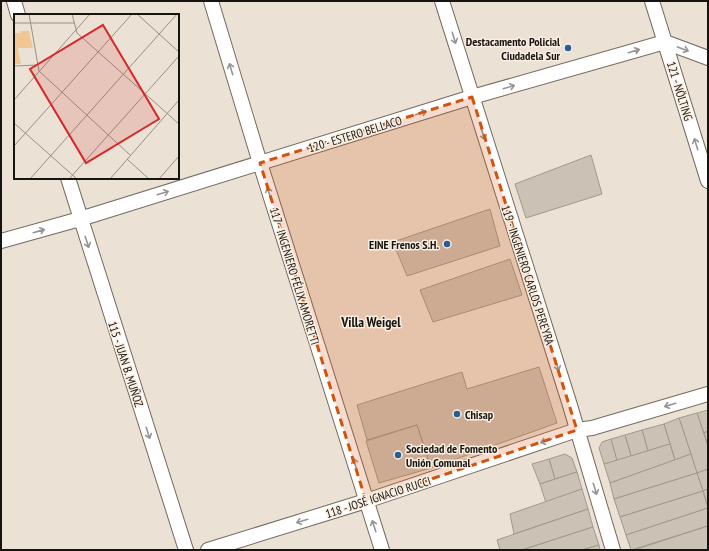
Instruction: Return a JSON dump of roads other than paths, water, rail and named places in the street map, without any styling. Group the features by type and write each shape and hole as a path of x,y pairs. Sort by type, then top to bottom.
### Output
{"street":[{"path":"14,1 18,14"},
{"name":"117 - INGENIERO FÉLIX AMORETTI","path":"211,1 260,163 382,550"},
{"name":"119 - INGENIERO CARLOS PEREYRA","path":"442,1 567,395 613,550"},
{"name":"121 - NÖLTING","path":"652,1 708,181"},
{"path":"665,42 706,53"},
{"name":"120 - ESTERO BELLACO","path":"1,241 80,219 472,97 665,42"},
{"name":"115 - JUAN B. MUÑOZ","path":"68,179 186,550"},
{"name":"118 - JOSÉ IGNACIO RUCCI","path":"208,550 366,502 577,430 592,428 708,394"}],"place":[{"name":"Destacamento Policial Ciudadela Sur","path":"568,48"},
{"name":"EINE Frenos S.H.","path":"447,244"},
{"name":"Chisap","path":"457,414"},
{"name":"Sociedad de Fomento Unión Comunal","path":"398,455"}],"district":[{"name":"Villa Weigel","path":"371,322"}]}
